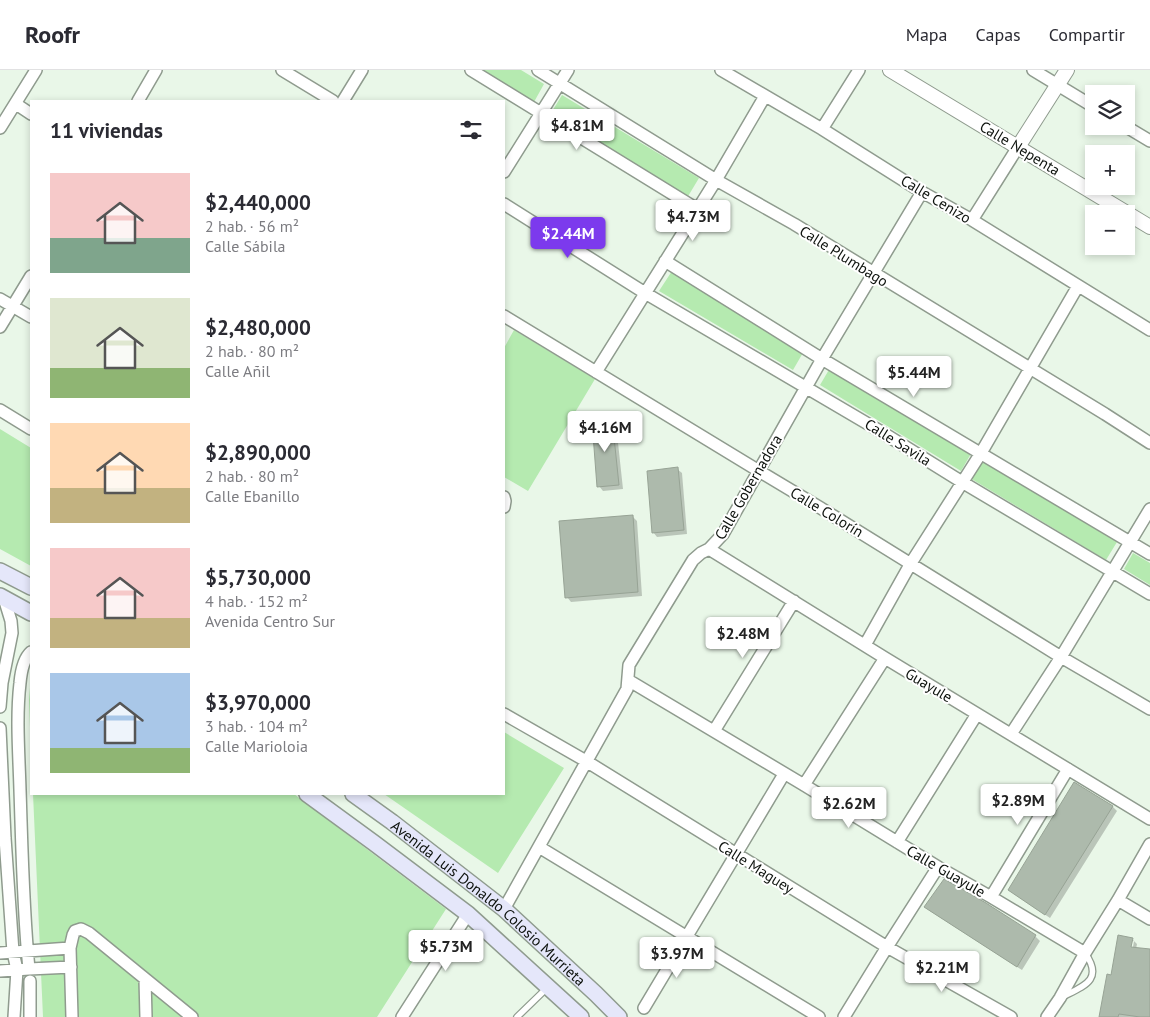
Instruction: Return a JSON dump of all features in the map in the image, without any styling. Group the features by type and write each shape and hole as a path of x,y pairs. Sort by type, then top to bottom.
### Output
{"main road":[{"path":"0,571 30,586"},
{"path":"2,597 30,612"},
{"name":"Avenida Luis Donaldo Colosio Murrieta","path":"308,795 468,914 581,1017"},
{"name":"Avenida Luis Donaldo Colosio Murrieta","path":"354,795 504,909 619,1017"}],"street":[{"path":"1,123 16,104 36,70"},
{"path":"143,99 156,70"},
{"path":"282,70 331,100"},
{"path":"343,100 362,70"},
{"path":"471,70 697,209"},
{"name":"Calle Plumbago","path":"538,70 716,180 794,224 1150,443"},
{"path":"505,170 568,70"},
{"name":"Calle Cenizo","path":"721,70 822,129 1150,330"},
{"path":"822,129 859,70"},
{"name":"Calle Nepenta","path":"890,70 1150,227"},
{"path":"1033,70 1085,102"},
{"path":"972,220 1068,70"},
{"path":"596,372 716,180 765,96"},
{"path":"16,104 30,113"},
{"path":"1135,132 1150,141"},
{"name":"Calle Gobernadora","path":"504,909 627,689 629,666 693,560 710,549 723,534 806,386 922,192"},
{"name":"Calle Savila","path":"505,205 646,293 806,386 1150,594"},
{"path":"665,261 822,359 1150,554"},
{"path":"0,327 30,278"},
{"path":"865,646 912,563 981,453 1078,286"},
{"path":"0,299 30,316"},
{"name":"Calle Colorín","path":"507,318 912,563 1061,657 1150,709"},
{"path":"0,410 30,428"},
{"path":"1011,734 1061,657 1150,509"},
{"name":"Guayule","path":"710,549 865,646 1150,818"},
{"path":"0,707 7,652 12,633 11,621 2,597"},
{"path":"714,731 794,601"},
{"path":"7,652 24,662"},
{"path":"29,969 21,830 18,716 20,682 24,662 30,653"},
{"path":"804,785 886,658"},
{"name":"Calle Guayule","path":"628,680 938,867 1085,953"},
{"path":"897,842 977,714"},
{"name":"Calle Maguey","path":"505,715 586,761 887,947 1011,1017"},
{"path":"0,728 13,952 17,970 14,1017"},
{"path":"991,897 1068,770"},
{"path":"644,1008 784,774"},
{"path":"1048,1017 1150,844"},
{"path":"539,847 819,1017"},
{"path":"844,1017 938,867"},
{"path":"1118,900 1150,919"},
{"path":"402,1017 468,914"},
{"path":"72,1017 70,948 72,935 75,931 81,929 89,933 192,1017"},
{"path":"0,953 70,948"},
{"path":"0,971 71,967"},
{"path":"144,979 146,1017"},
{"path":"30,981 30,1017"}],"lane":[{"path":"1060,998 1087,984 1092,978 1093,970 1090,960 1085,953"},
{"path":"29,969 30,981"},
{"path":"517,1017 548,987"}],"green space":[{"path":"481,70 521,70 544,84 534,102"},
{"path":"562,95 699,178 687,198 551,113"},
{"path":"672,271 804,351 793,370 659,291"},
{"path":"514,330 595,379 528,491 505,478 505,346"},
{"path":"830,368 972,452 961,471 820,385"},
{"path":"0,429 30,447 30,565 0,549"},
{"path":"982,460 1117,542 1106,560 970,478"},
{"path":"1133,553 1150,563 1150,585 1124,569"},
{"path":"30,688 30,727 29,700"},
{"path":"505,733 564,768 498,873 385,795 505,795"},
{"path":"33,795 295,795 446,909 377,1017 43,1017"}],"building":[{"path":"612,418 619,485 597,487 592,421"},
{"path":"678,467 684,530 652,533 647,471"},
{"path":"633,515 638,592 565,598 559,521"},
{"path":"1074,782 1113,806 1045,915 1008,890"},
{"path":"944,879 1036,935 1017,967 924,907"},
{"path":"1118,935 1133,938 1131,947 1150,949 1150,1017 1119,1014 1118,1017 1099,1017 1107,974 1111,975"}]}
